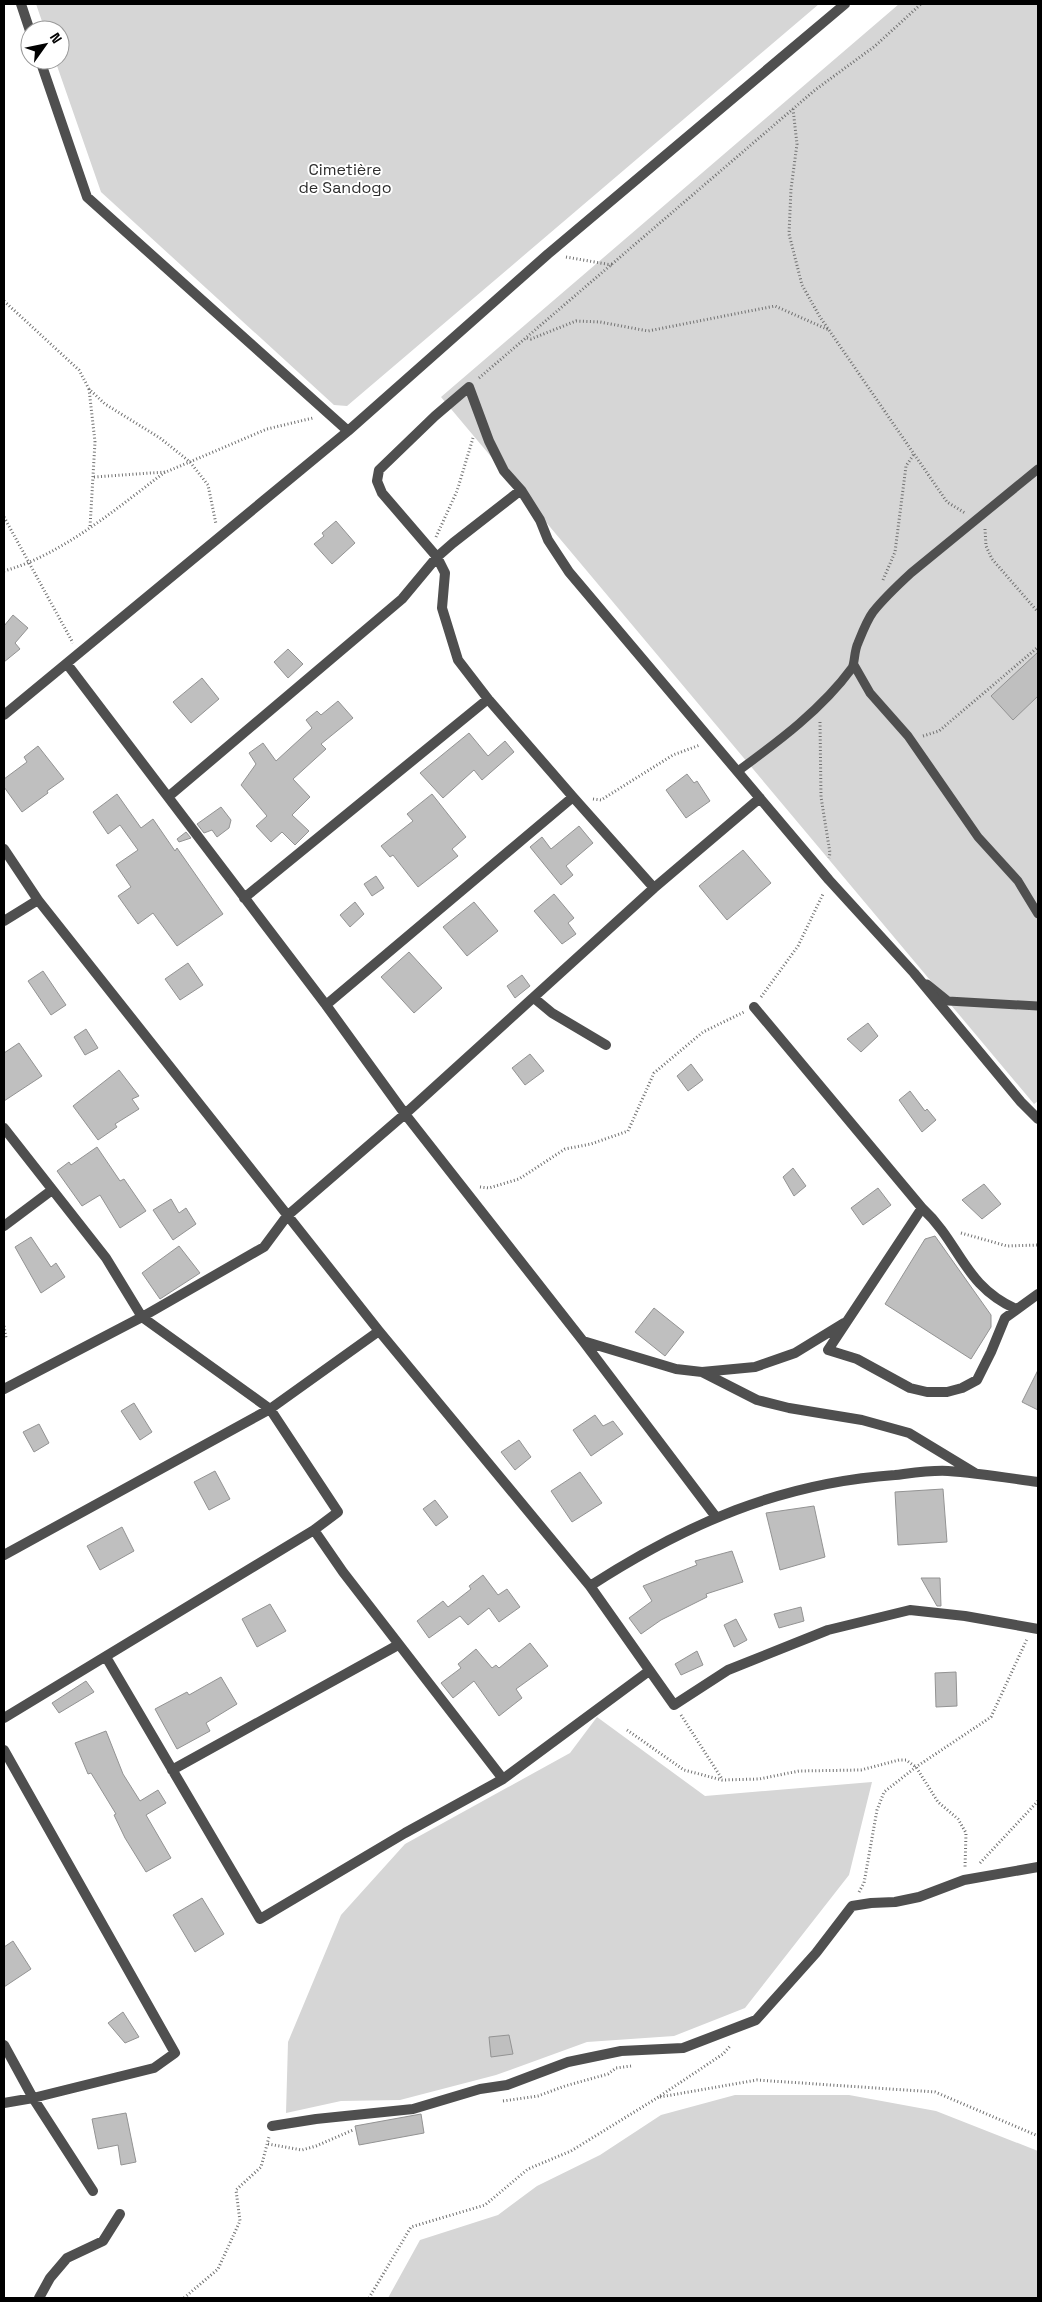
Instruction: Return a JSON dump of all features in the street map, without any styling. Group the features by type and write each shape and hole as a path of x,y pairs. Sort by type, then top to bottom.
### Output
{"street":[{"path":"21,4 26,20"},
{"path":"4,715 348,431 548,254 845,4"},
{"path":"43,70 86,197 348,431"},
{"path":"654,888 573,798 488,699 458,660 442,608 445,573 434,553 382,493 377,481 379,470 468,387 504,471 521,490 540,520 548,540 569,572 829,880 914,973 1038,1120"},
{"path":"168,797 402,599 434,553 453,543 521,490"},
{"path":"67,664 326,1005 405,1114 583,1341 716,1517"},
{"path":"244,898 488,699"},
{"path":"326,1005 573,798"},
{"path":"4,1389 142,1317 264,1247 286,1216 405,1114 654,888 760,798"},
{"path":"4,849 38,900 286,1216 379,1332 590,1586 674,1705 728,1670 828,1630 910,1610 1036,1628"},
{"path":"4,921 38,900"},
{"path":"534,998 552,1013 606,1045"},
{"path":"754,1007 922,1208 944,1230 959,1258 978,1284 990,1295 1016,1309"},
{"path":"4,1128 106,1258 142,1317 270,1409 338,1512 314,1530 4,1718"},
{"path":"4,1226 52,1190"},
{"path":"922,1208 828,1350 858,1359 910,1388 926,1392 947,1392 962,1388 977,1380 1005,1318 1038,1294"},
{"path":"583,1341 676,1369 702,1372 755,1367 779,1359 795,1353 847,1321"},
{"path":"4,1555 270,1409 379,1332"},
{"path":"702,1372 756,1400 788,1408 862,1420 909,1433 978,1474"},
{"path":"590,1586 618,1568 716,1517 780,1494 851,1478 946,1471 1038,1482"},
{"path":"314,1530 343,1572 504,1779"},
{"path":"172,1770 398,1644"},
{"path":"106,1657 260,1918 405,1833 504,1779 649,1671"},
{"path":"4,1750 175,2053 154,2068 33,2098 4,2103"},
{"path":"272,2126 316,2119 413,2109 480,2089 507,2086 568,2062 621,2051 683,2048 756,2020 816,1953 852,1906 919,1896 964,1880 1038,1867"},
{"path":"4,2045 33,2098 93,2191"},
{"path":"39,2298 50,2278 67,2258 103,2241 120,2214"}],"lane":[{"path":"1038,469 910,573 872,613 854,653 854,665 870,694 908,736 978,837 1018,881 1038,914"},
{"path":"738,771 774,745 819,705 854,665"},
{"path":"914,973 948,1001 1038,1006"}],"path":[{"path":"468,387 793,109 875,46 921,4"},
{"path":"793,109 797,144 791,189 789,234 802,285 829,330 947,502 976,519"},
{"path":"548,254 612,265"},
{"path":"4,301 79,370 89,389 105,404 160,438 190,462 208,485 214,520 221,536"},
{"path":"526,338 531,339 576,321 600,322 648,331 775,306 829,330"},
{"path":"89,389 95,442 90,527"},
{"path":"4,571 28,564 90,527 166,472 267,429 328,414"},
{"path":"434,553 457,491 480,418"},
{"path":"880,604 878,592 895,552 906,466 914,454"},
{"path":"94,477 166,472"},
{"path":"986,511 986,546 992,559 1038,612"},
{"path":"4,517 28,564 79,654"},
{"path":"908,736 927,736 939,732 1038,647"},
{"path":"459,1183 489,1188 519,1179 565,1149 591,1144 628,1131 654,1073 703,1032 754,1007 798,946 829,880 825,870 830,853 821,797 822,751 819,705"},
{"path":"573,798 601,800 673,755 712,740"},
{"path":"944,1230 970,1234 1006,1246 1038,1245"},
{"path":"4,1326 6,1338"},
{"path":"852,1906 864,1883 877,1810 884,1792 916,1767 991,1717 1036,1628"},
{"path":"674,1705 722,1780"},
{"path":"627,1730 684,1770 722,1780 759,1778 799,1771 861,1770 899,1760 906,1760 916,1767 938,1802 958,1819 966,1833 964,1880"},
{"path":"964,1880 1038,1801"},
{"path":"369,2298 411,2227 485,2204 528,2169 571,2151 657,2098 723,2054 736,2040"},
{"path":"657,2098 757,2080 935,2092 1038,2136"},
{"path":"184,2298 218,2269 240,2221 236,2190 262,2167 272,2126"}],"green space":[{"name":"Cimetière de Sandogo","path":"36,4 819,4 347,406 334,405 101,192 58,70 70,70 70,20 42,20"},
{"path":"899,4 1038,4 1038,1101 1034,1104 441,397"},
{"path":"597,1717 705,1796 872,1782 849,1875 745,2008 674,2036 587,2042 496,2075 400,2100 341,2101 286,2113 288,2042 341,1915 405,1844 570,1753"},
{"path":"735,2095 849,2095 936,2111 1038,2151 1038,2298 388,2298 420,2240 498,2215 537,2186 600,2155 661,2115"}],"building":[{"path":"336,521 355,543 332,564 314,544 324,536 322,533"},
{"path":"13,615 28,628 15,643 20,649 4,662 4,626"},
{"path":"288,649 303,664 288,678 274,662"},
{"path":"1038,652 1038,696 1013,720 991,696"},
{"path":"202,678 219,699 191,723 173,702"},
{"path":"338,701 353,718 321,744 326,749 293,779 310,797 292,815 309,831 295,845 282,832 271,842 256,826 267,816 241,785 256,764 249,753 263,743 276,761 312,728 306,720 317,711 321,715"},
{"path":"469,733 488,756 505,741 514,752 482,780 474,770 443,798 420,773"},
{"path":"38,746 64,779 22,812 4,787 4,779 27,762 24,757"},
{"path":"687,774 694,783 697,781 710,801 686,818 666,790"},
{"path":"117,794 141,828 153,819 175,851 177,848 223,914 177,946 153,913 138,924 118,896 131,887 116,865 138,850 120,825 108,834 93,812"},
{"path":"432,794 466,837 452,849 458,856 418,887 393,855 390,857 381,846 413,821 407,814"},
{"path":"221,807 231,820 229,828 217,837 212,830 204,833 197,824"},
{"path":"579,826 593,843 566,866 573,875 561,885 530,847 542,837 551,849"},
{"path":"186,832 191,838 179,842 177,839"},
{"path":"743,850 771,883 727,920 699,886"},
{"path":"376,876 384,888 372,896 364,884"},
{"path":"554,894 574,918 568,923 576,934 562,944 534,911"},
{"path":"355,902 364,914 350,927 340,915"},
{"path":"474,902 498,931 467,956 443,927"},
{"path":"409,952 442,988 414,1013 381,977"},
{"path":"188,963 203,985 180,1000 165,979"},
{"path":"43,971 66,1005 51,1015 28,981"},
{"path":"522,975 530,986 515,998 507,986"},
{"path":"868,1023 878,1036 861,1052 847,1039"},
{"path":"86,1029 98,1048 85,1055 74,1037"},
{"path":"19,1043 42,1076 4,1101 4,1053"},
{"path":"530,1054 544,1071 525,1085 512,1068"},
{"path":"691,1064 703,1080 688,1091 677,1076"},
{"path":"119,1070 139,1096 132,1099 139,1109 115,1124 117,1127 98,1140 73,1106"},
{"path":"910,1091 925,1111 927,1109 936,1120 922,1132 899,1100"},
{"path":"97,1147 120,1181 124,1179 146,1211 120,1228 100,1195 82,1206 57,1171 69,1162 71,1165"},
{"path":"793,1168 806,1186 794,1196 783,1177"},
{"path":"984,1184 1001,1204 982,1219 962,1200"},
{"path":"878,1188 891,1205 863,1225 851,1208"},
{"path":"171,1199 179,1213 186,1208 196,1224 173,1240 153,1210"},
{"path":"935,1236 991,1315 991,1327 971,1359 885,1304 925,1239"},
{"path":"31,1237 51,1267 56,1263 65,1277 41,1293 15,1247"},
{"path":"179,1246 200,1273 160,1299 142,1273"},
{"path":"654,1308 684,1332 665,1356 635,1332"},
{"path":"1038,1370 1038,1410 1022,1402"},
{"path":"134,1403 152,1432 140,1440 121,1411"},
{"path":"595,1415 603,1426 613,1421 623,1434 591,1456 573,1430"},
{"path":"39,1424 49,1443 34,1452 23,1432"},
{"path":"519,1440 531,1457 515,1470 501,1452"},
{"path":"215,1471 230,1499 209,1510 194,1482"},
{"path":"580,1472 602,1503 572,1522 551,1491"},
{"path":"943,1489 947,1542 898,1545 895,1492"},
{"path":"435,1500 448,1517 436,1526 423,1509"},
{"path":"814,1506 825,1557 780,1570 766,1513"},
{"path":"122,1527 134,1551 100,1570 87,1546"},
{"path":"732,1551 743,1582 706,1594 707,1597 661,1620 641,1634 629,1618 652,1601 643,1586 697,1565 695,1561"},
{"path":"483,1575 498,1595 507,1589 520,1607 499,1622 489,1608 468,1625 460,1616 429,1638 417,1621 443,1601 448,1607 471,1589 469,1586"},
{"path":"921,1578 940,1578 941,1606 937,1606"},
{"path":"270,1604 286,1631 257,1647 242,1619"},
{"path":"801,1607 804,1621 779,1628 774,1614"},
{"path":"736,1619 747,1640 734,1647 724,1625"},
{"path":"530,1643 548,1666 516,1689 522,1698 499,1716 474,1681 453,1698 441,1683 461,1668 458,1664 476,1649 492,1668 496,1665 499,1668"},
{"path":"697,1651 703,1665 681,1675 675,1664"},
{"path":"956,1672 957,1706 936,1707 935,1673"},
{"path":"221,1677 237,1704 206,1723 210,1731 177,1749 155,1709 187,1692 189,1695"},
{"path":"86,1681 94,1692 59,1713 52,1703"},
{"path":"106,1731 123,1774 140,1801 158,1790 166,1803 146,1815 171,1858 146,1872 125,1838 114,1815 116,1814 91,1773 88,1774 75,1743"},
{"path":"202,1898 224,1934 195,1952 173,1915"},
{"path":"13,1941 31,1969 4,1987 4,1947"},
{"path":"123,2012 139,2037 125,2043 108,2023"},
{"path":"509,2035 513,2054 491,2057 489,2037"},
{"path":"126,2113 136,2162 121,2165 118,2145 98,2149 92,2119"},
{"path":"421,2114 424,2133 359,2145 355,2126"}]}
